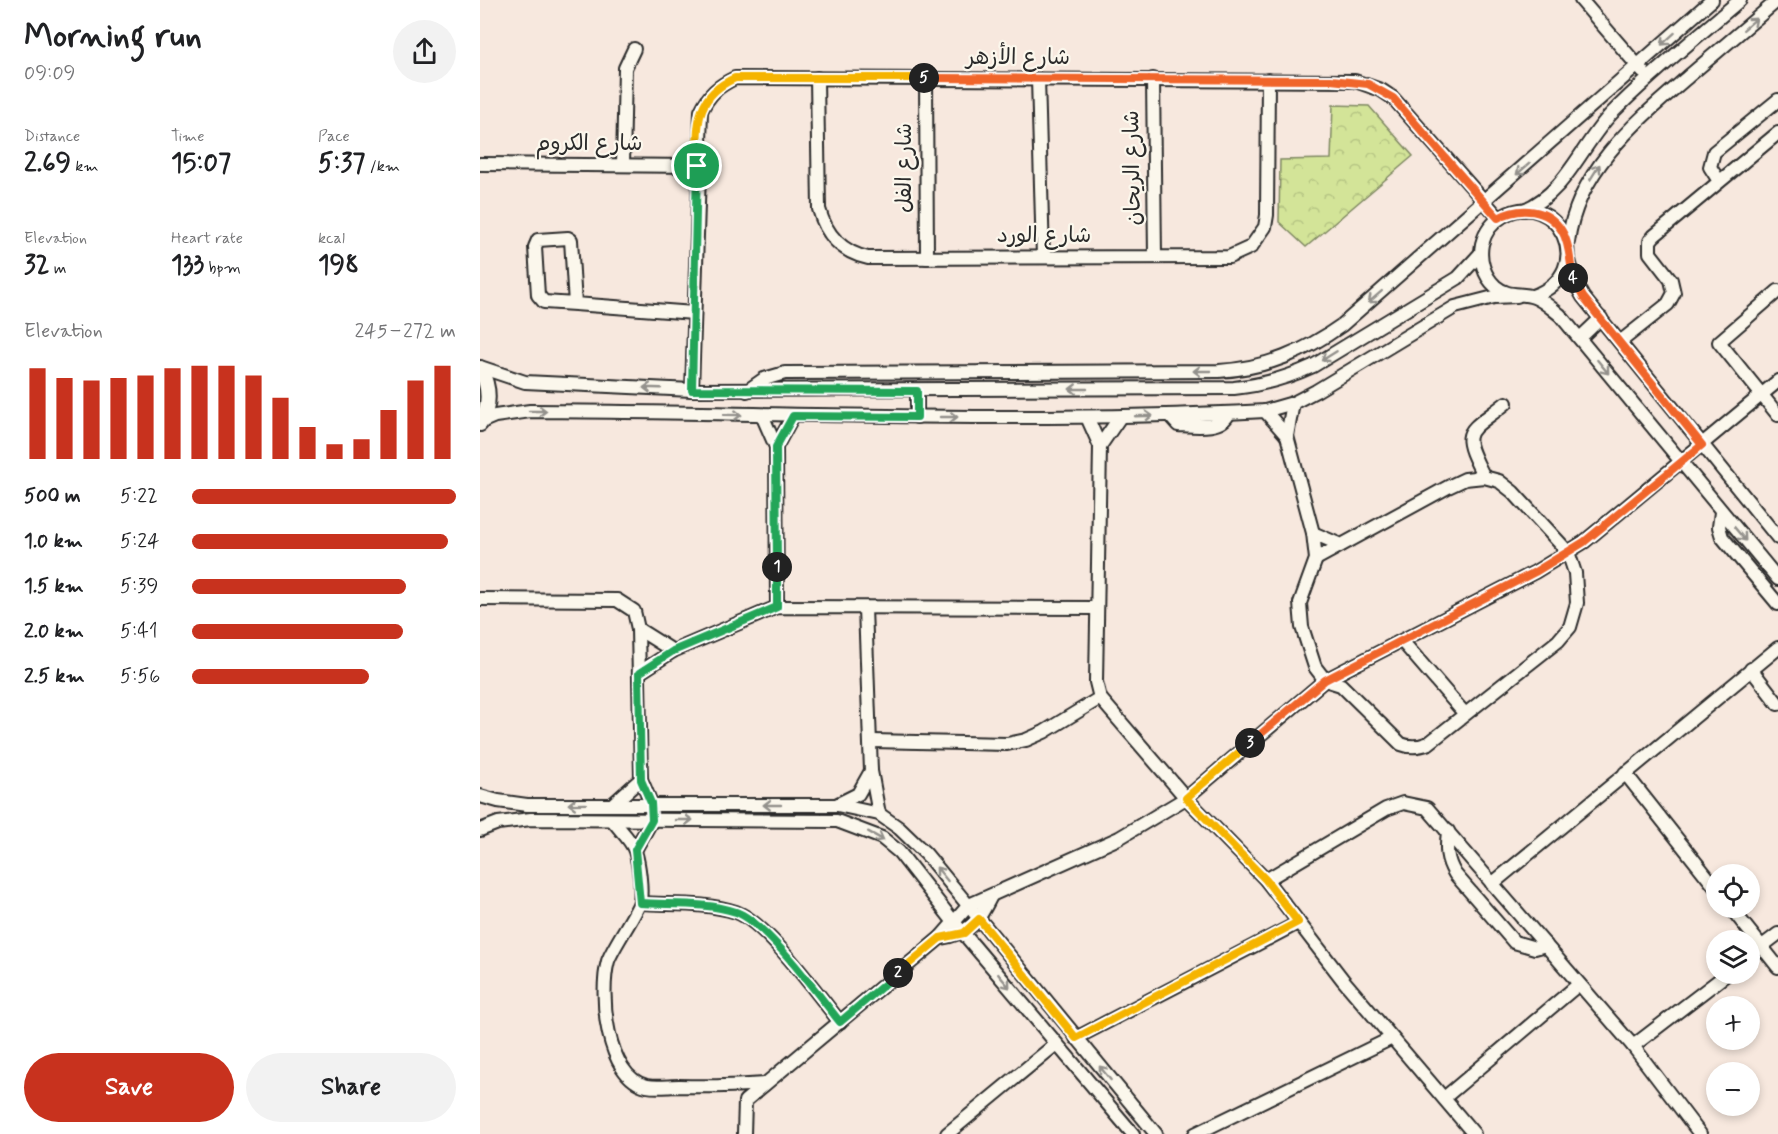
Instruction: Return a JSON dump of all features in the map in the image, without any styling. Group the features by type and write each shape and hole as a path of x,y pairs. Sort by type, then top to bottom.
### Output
{"street":[{"path":"1581,0 1649,80"},
{"path":"747,391 764,379 785,373 1219,371 1267,364 1294,355 1342,325 1484,203 1712,0"},
{"path":"1516,296 1495,286 1487,276 1481,253 1485,234 1498,218 1524,210 1554,192 1603,124 1740,0"},
{"path":"481,423 495,416 530,411 793,416 1120,417 1265,411 1293,403 1455,307 1494,297 1533,296 1546,291 1558,282 1565,270 1576,208 1609,152 1652,108 1778,0"},
{"path":"623,165 626,68 634,49"},
{"name":"شارع الأزهر","path":"692,390 700,111 708,96 720,85 735,78 1355,81 1381,90 1393,98 1498,218"},
{"name":"شارع الورد","path":"817,78 819,209 829,235 838,245 859,256 927,258 1229,257 1241,254 1259,238 1268,216 1268,80"},
{"name":"شارع الفل","path":"926,78 927,258"},
{"path":"1038,79 1043,257"},
{"name":"شارع الريحان","path":"1153,79 1155,257"},
{"path":"1719,181 1710,167 1714,152 1778,100"},
{"path":"1620,342 1668,304 1674,293 1671,280 1650,253 1650,241 1778,134"},
{"name":"شارع الكروم","path":"480,164 697,166"},
{"path":"1524,210 1539,212 1553,220 1563,232 1575,283 1778,538"},
{"path":"575,304 571,240 568,238 538,240 535,247 537,295 544,302 694,313"},
{"path":"480,367 520,382 692,390 917,391 1234,388 1262,385 1288,378 1313,366 1458,278 1481,253"},
{"path":"1778,291 1719,342 1778,415"},
{"path":"1533,296 1560,315 1580,338 1721,512 1778,578"},
{"path":"1580,338 1601,318"},
{"path":"480,367 488,388 488,400 481,423"},
{"path":"744,1134 745,1101 940,938 969,905 1023,878 1119,838 1186,798 1325,680 1535,572 1568,552 1603,528 1778,381"},
{"path":"917,391 917,417"},
{"path":"1293,403 1287,436 1312,533 1316,559 1303,589 1300,615 1308,649 1315,667 1325,680 1341,685 1401,744 1408,747 1429,743 1558,641 1570,627 1577,603 1573,563 1568,552 1513,492 1499,481 1484,477 1465,479 1448,487 1316,559"},
{"path":"1484,477 1469,448 1468,438 1472,430 1506,403"},
{"path":"1265,411 1287,436"},
{"path":"762,415 776,447 777,607"},
{"path":"776,447 793,416"},
{"path":"1087,417 1100,446 1096,682 1100,698 1186,798 1266,880 1392,1038 1474,1134"},
{"path":"1100,446 1120,417"},
{"path":"1721,512 1719,527 1722,537 1778,604"},
{"path":"1312,533 1341,545"},
{"path":"480,599 617,600 634,611 638,629 641,780 651,803 652,820 635,850"},
{"path":"639,673 673,651 777,607 1098,608"},
{"path":"865,608 872,741 871,771 879,814"},
{"path":"638,629 673,651"},
{"path":"1402,641 1465,714"},
{"path":"1492,884 1778,648"},
{"path":"1751,669 1778,704"},
{"path":"872,741 1007,744 1026,740 1100,698"},
{"path":"837,805 858,794 871,771"},
{"path":"1625,773 1706,875"},
{"path":"614,803 641,780"},
{"path":"480,796 528,805 614,803 837,805 879,814 899,828 926,854 1156,1134"},
{"path":"1266,880 1386,809 1402,803 1426,808 1633,1046 1700,1134"},
{"path":"837,805 837,821"},
{"path":"480,830 517,820 837,821 882,838 899,852 953,921 1134,1134"},
{"path":"614,822 635,850 640,903 625,925 608,961 604,996 608,1031 618,1058 632,1078 646,1086 723,1087 765,1084"},
{"path":"1448,831 1445,850 1448,862 1455,874 1514,942 1535,948 1546,945"},
{"path":"940,938 964,933 979,919 990,896"},
{"path":"640,903 718,908 747,918 792,962 840,1022"},
{"path":"1739,918 1778,967"},
{"path":"1076,1038 1298,922"},
{"path":"1762,946 1778,934"},
{"path":"1444,1098 1579,984"},
{"path":"1633,1046 1714,984"},
{"path":"1195,1134 1392,1038"},
{"path":"947,1134 1056,1044"},
{"path":"723,1087 745,1101"},
{"path":"1107,1102 1121,1094"}],"green space":[{"path":"1333,105 1369,106 1413,156 1306,247 1279,222 1280,160 1331,159"}],"route":[{"path":"735,78 1331,80 1368,84 1393,98 1498,218 1524,210 1539,212 1553,220 1563,232 1575,283 1583,297 1702,445 1603,528 1553,562 1325,680 1186,798 1266,880 1298,922 1076,1038 979,919 964,933 940,938 840,1022 792,962 747,918 718,908 640,903 635,850 652,820 651,803 641,780 639,673 673,651 777,607 776,447 793,416 917,417 917,391 692,390 697,166 700,111 708,96 720,85 735,78"}]}
